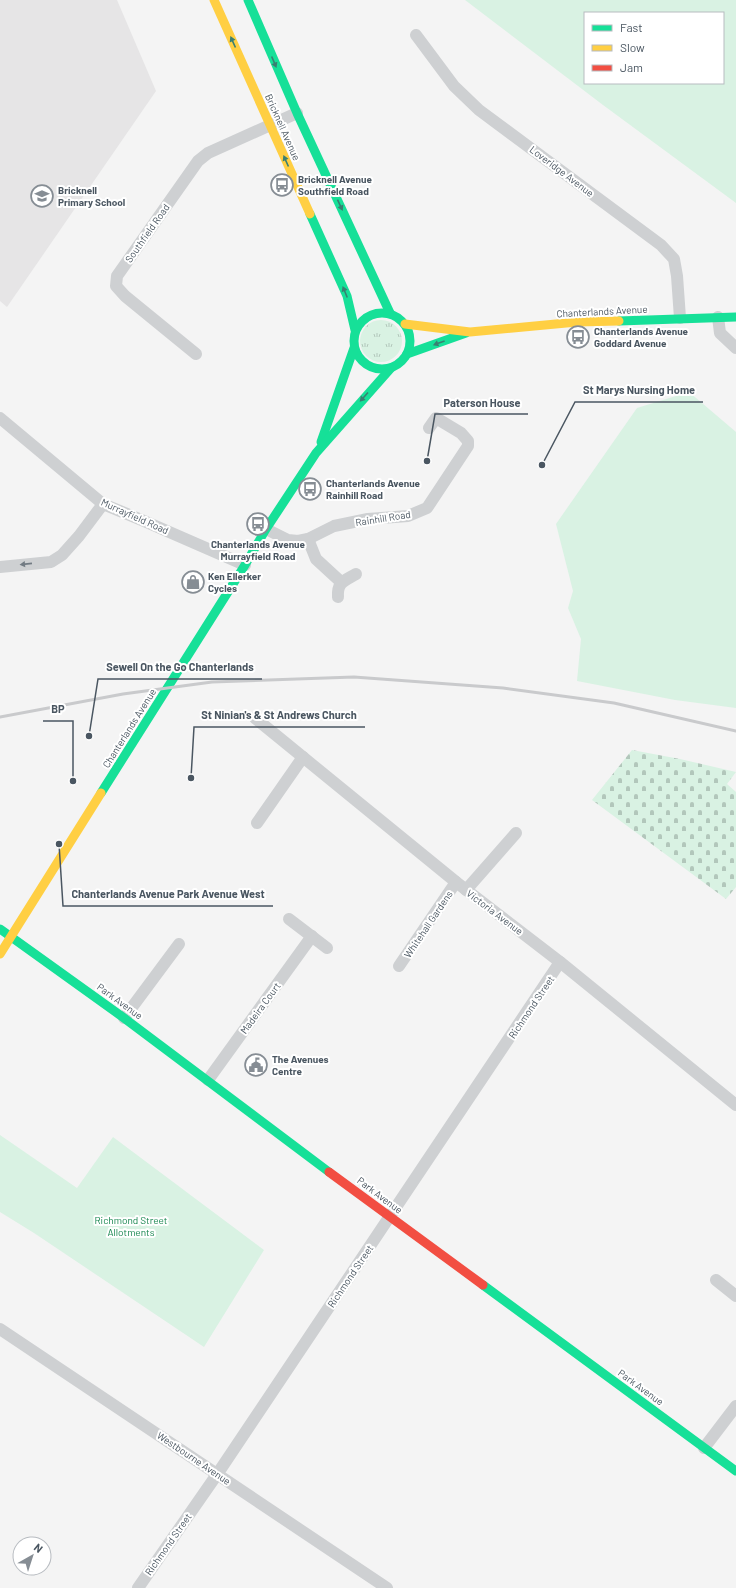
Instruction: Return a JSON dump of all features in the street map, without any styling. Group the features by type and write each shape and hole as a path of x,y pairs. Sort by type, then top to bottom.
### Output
{"street":[{"name":"Bricknell Avenue","path":"214,0 347,296 355,330"},
{"name":"Bricknell Avenue","path":"248,0 297,113 390,314"},
{"name":"Loveridge Avenue","path":"416,35 454,86 480,110 661,245 674,259 677,276 680,318"},
{"name":"Southfield Road","path":"196,354 125,296 116,286 117,276 198,161 208,153 297,113"},
{"path":"376,313 390,314 400,319 405,324 410,339 407,354 400,363 391,368 378,369 361,360 354,348 355,330 363,319 376,313"},
{"path":"718,317 720,333 736,348"},
{"name":"Chanterlands Avenue","path":"405,324 470,332 577,322 736,317"},
{"name":"Chanterlands Avenue","path":"407,354 470,332"},
{"name":"Chanterlands Avenue","path":"316,453 354,348"},
{"name":"Chanterlands Avenue","path":"0,954 245,565 266,529 316,453 391,368"},
{"name":"Murrayfield Road","path":"0,418 103,504 245,565"},
{"name":"Rainhill Road","path":"266,529 288,540 308,539 334,526 368,519 408,516 427,508 468,446 468,441 461,433 436,418 428,428"},
{"path":"0,567 51,562 62,555 103,504"},
{"path":"308,539 316,559 341,582"},
{"path":"338,598 338,590 341,582 356,574"},
{"name":"Victoria Avenue","path":"256,718 456,882 560,962 736,1105"},
{"path":"257,823 302,757"},
{"path":"466,890 516,833"},
{"name":"Whitehall Gardens","path":"400,966 456,882"},
{"path":"289,919 327,948"},
{"name":"Park Avenue","path":"0,929 12,936 124,1018 390,1217 736,1471"},
{"name":"Madeira Court","path":"208,1080 312,936"},
{"path":"124,1018 179,944"},
{"name":"Richmond Street","path":"138,1588 218,1473 560,962"},
{"path":"716,1280 736,1296"},
{"name":"Westbourne Avenue","path":"0,1329 218,1473 387,1588"},
{"path":"704,1448 736,1406"}],"shaded area":[{"name":"Bricknell Primary School","path":"0,0 117,0 156,91 7,307 0,301"}],"green space":[{"path":"465,0 736,0 736,203 603,105"},
{"path":"381,320 396,326 402,341 396,356 381,362 366,356 360,341 366,326"},
{"path":"689,392 736,432 736,708 675,700 577,681 581,639 568,608 573,591 556,524 637,408"},
{"path":"632,750 736,772 727,784 736,792 736,887 726,899 592,800"},
{"name":"Richmond Street Allotments","path":"0,1135 77,1188 113,1137 264,1250 204,1347 34,1233 0,1212"}],"railway":[{"path":"0,717 123,694 212,682 354,677 503,688 614,703 736,731"}],"traffic: fast":[{"path":"248,0 297,113 390,313"},
{"path":"310,214 347,296 355,330"},
{"path":"377,313 387,313 402,321 408,330 410,341 408,352 402,361 387,369 377,369 366,364 359,357 354,346 354,336 359,325 366,318 377,313"},
{"path":"619,321 736,317"},
{"path":"407,354 466,333"},
{"path":"321,442 354,348"},
{"path":"101,793 245,565 266,529 316,453 391,368"},
{"path":"0,929 124,1018 329,1172"},
{"path":"483,1285 736,1471"}],"traffic: slow":[{"path":"214,0 310,214"},
{"path":"405,324 470,332 577,322 619,321"},
{"path":"0,954 101,793"}],"traffic: jam":[{"path":"329,1172 483,1285"}],"place":[{"name":"Bricknell Avenue Southfield Road","path":"282,185"},
{"name":"Bricknell Primary School","path":"42,196"},
{"name":"Chanterlands Avenue Goddard Avenue","path":"578,337"},
{"name":"Paterson House","path":"427,461"},
{"name":"St Marys Nursing Home","path":"542,465"},
{"name":"Chanterlands Avenue Rainhill Road","path":"310,489"},
{"name":"Chanterlands Avenue Murrayfield Road","path":"258,524"},
{"name":"Ken Ellerker Cycles","path":"193,582"},
{"name":"Sewell On the Go Chanterlands","path":"89,736"},
{"name":"St Ninian's & St Andrews Church","path":"191,778"},
{"name":"BP","path":"73,781"},
{"name":"Chanterlands Avenue Park Avenue West","path":"59,844"},
{"name":"The Avenues Centre","path":"256,1065"}]}
